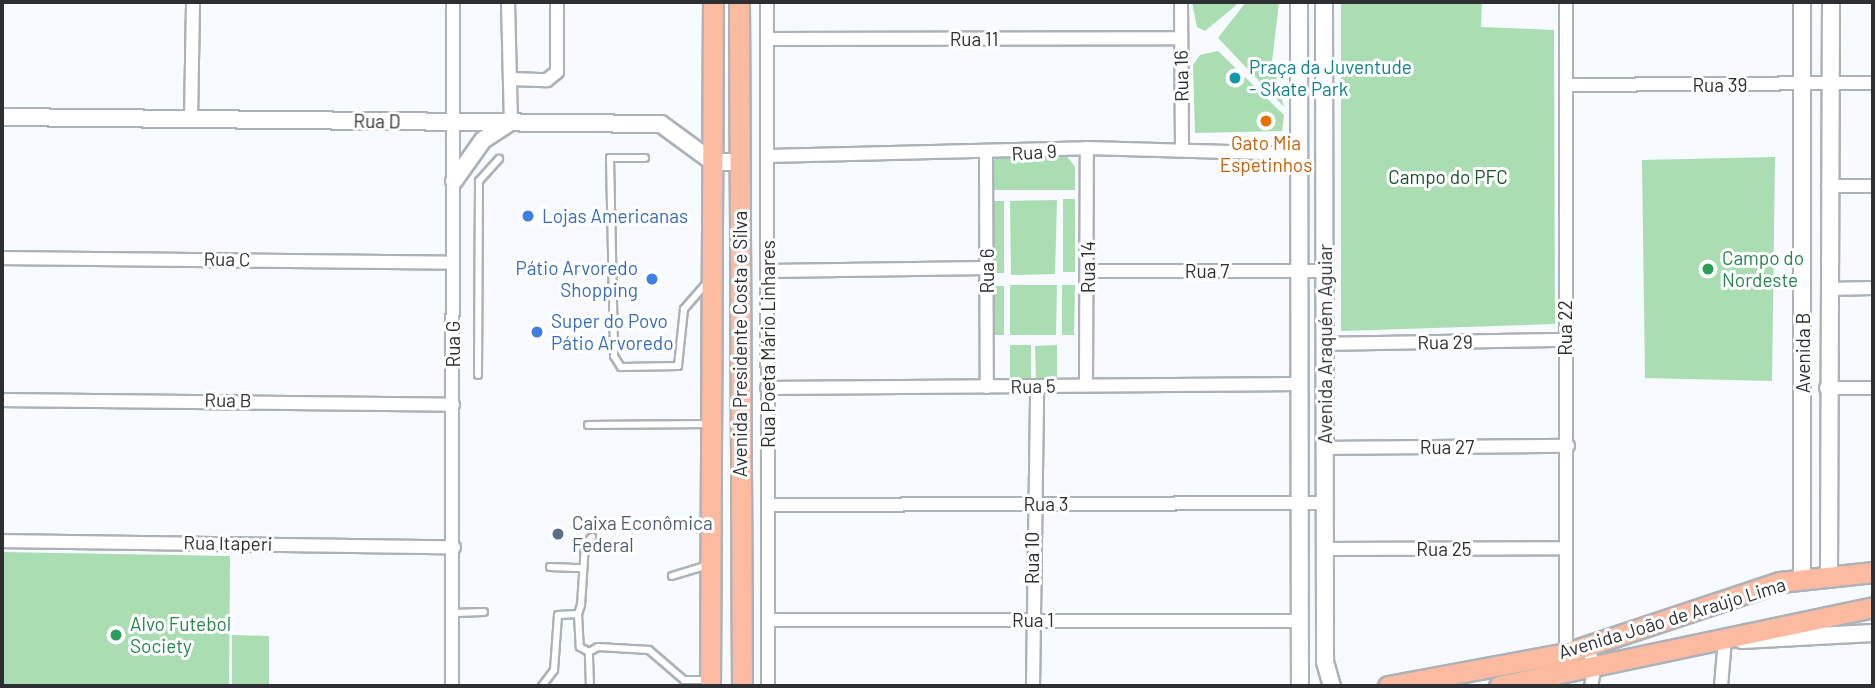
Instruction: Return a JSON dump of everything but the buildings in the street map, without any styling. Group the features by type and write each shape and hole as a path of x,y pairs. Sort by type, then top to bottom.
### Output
{"main road":[{"name":"Avenida Presidente Costa e Silva","path":"710,683 713,2"},
{"name":"Avenida Presidente Costa e Silva","path":"739,2 742,686"},
{"name":"Avenida João de Araújo Lima","path":"1394,686 1566,653 1802,578 1873,572"},
{"name":"Avenida João de Araújo Lima","path":"1499,686 1873,607"}],"street":[{"path":"191,119 193,2"},
{"name":"Rua G","path":"452,686 453,2"},
{"path":"454,181 483,140 511,122 508,2"},
{"path":"510,79 547,80 557,72 556,2"},
{"name":"Rua Poeta Mário Linhares","path":"767,2 768,686"},
{"name":"Rua 16","path":"1181,2 1182,149"},
{"name":"Avenida Araquém Aguiar","path":"1299,2 1300,686"},
{"name":"Avenida Araquém Aguiar","path":"1324,2 1325,663 1332,686"},
{"name":"Rua 22","path":"1566,2 1566,653"},
{"name":"Avenida B","path":"1802,2 1802,578"},
{"name":"Avenida B","path":"1829,574 1826,388 1831,2"},
{"name":"Rua 11","path":"767,39 1180,38"},
{"path":"1300,40 1325,40"},
{"name":"Rua 39","path":"1566,85 1873,83"},
{"name":"Rua D","path":"2,117 661,124 713,162"},
{"name":"Rua 9","path":"768,156 986,155 1087,148 1300,153"},
{"name":"Rua 14","path":"1086,385 1087,148"},
{"name":"Rua 6","path":"986,155 987,387"},
{"path":"713,162 739,162"},
{"path":"1828,186 1873,186"},
{"name":"Rua C","path":"2,258 453,262"},
{"path":"768,271 988,268"},
{"name":"Rua 7","path":"1088,271 1325,271"},
{"path":"1828,289 1873,288"},
{"name":"Rua 29","path":"1325,344 1564,340"},
{"name":"Rua 5","path":"767,388 1299,384"},
{"name":"Rua 10","path":"1033,686 1032,504 1037,388"},
{"path":"1826,388 1873,388"},
{"name":"Rua B","path":"2,400 453,405"},
{"name":"Rua 27","path":"1325,448 1568,446"},
{"name":"Rua 3","path":"768,505 1324,503"},
{"name":"Rua Itaperi","path":"2,541 454,547"},
{"name":"Rua 25","path":"1324,549 1564,548"},
{"name":"Rua 1","path":"768,620 1298,621"},
{"path":"1721,686 1726,639 1873,633"},
{"path":"1586,646 1595,666 1591,686"}],"lane":[{"path":"645,158 610,158 614,356 621,367 678,366 686,302 712,278"},
{"path":"478,375 479,181 499,159"},
{"path":"588,425 712,424"},
{"path":"590,686 589,652 577,639 585,544 592,537"},
{"path":"671,576 711,565"},
{"path":"550,568 583,568"},
{"path":"453,613 484,612"},
{"path":"542,686 554,670 558,615 578,614"},
{"path":"589,652 649,650 682,683 710,683"}],"green space":[{"path":"1192,2 1240,2 1205,31 1197,27"},
{"path":"1246,2 1279,2 1272,62 1284,107 1218,38"},
{"name":"Campo do PFC","path":"1341,2 1482,2 1481,27 1554,30 1555,324 1341,331"},
{"path":"1218,51 1284,115 1282,131 1195,133 1193,65 1200,55"},
{"path":"1066,155 1075,167 1075,190 990,190 990,165 997,157"},
{"name":"Campo do Nordeste","path":"1775,157 1772,381 1645,378 1642,160"},
{"path":"1063,199 1075,199 1075,272 1063,272"},
{"path":"1057,200 1055,274 1011,275 1010,201"},
{"path":"990,201 1004,201 1004,273 991,273"},
{"path":"1010,285 1057,285 1056,335 1010,335"},
{"path":"1062,285 1075,285 1074,335 1062,335"},
{"path":"991,286 1004,286 1004,335 991,335"},
{"path":"1010,345 1031,345 1031,380 1010,380"},
{"path":"1057,345 1057,379 1036,380 1035,346"},
{"name":"Alvo Futebol Society","path":"2,552 230,556 229,686 2,686"},
{"path":"232,635 269,636 269,686 232,686"}],"place":[{"name":"Praça da Juventude - Skate Park","path":"1235,78"},
{"name":"Gato Mia Espetinhos","path":"1266,121"},
{"name":"Lojas Americanas","path":"528,216"},
{"name":"Campo do Nordeste","path":"1708,269"},
{"name":"Pátio Arvoredo Shopping","path":"652,279"},
{"name":"Super do Povo Pátio Arvoredo","path":"537,332"},
{"name":"Caixa Econômica Federal","path":"558,534"},
{"name":"Alvo Futebol Society","path":"116,635"}]}
